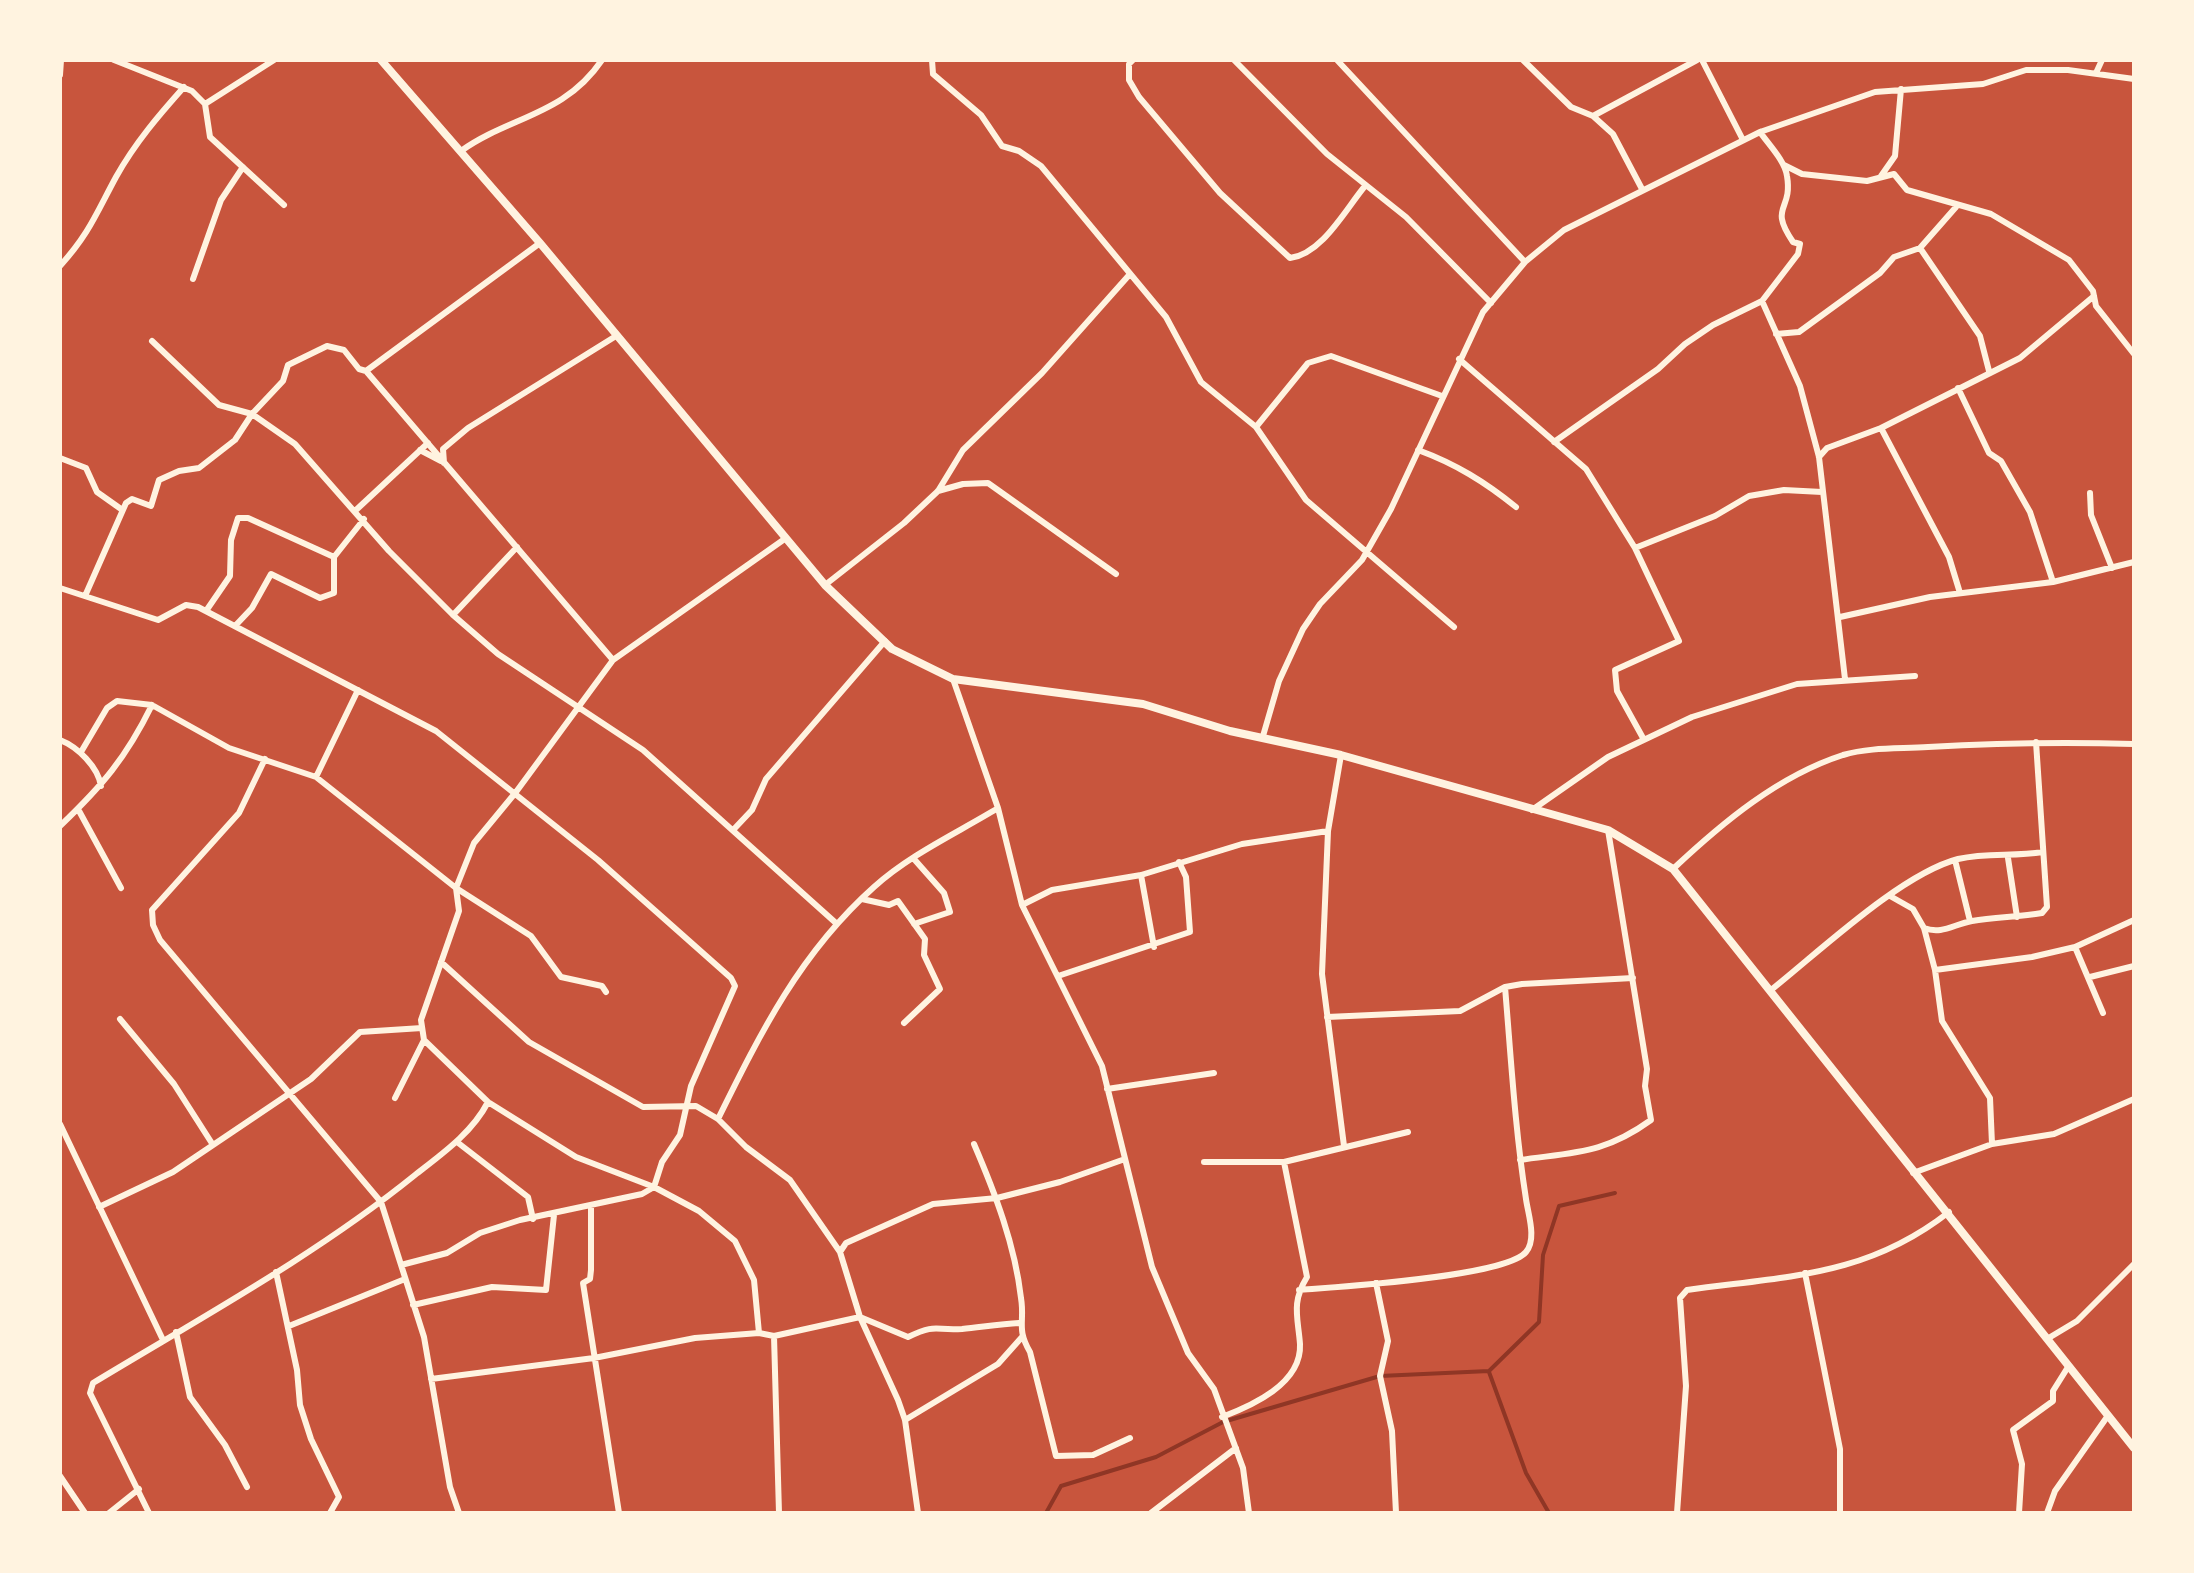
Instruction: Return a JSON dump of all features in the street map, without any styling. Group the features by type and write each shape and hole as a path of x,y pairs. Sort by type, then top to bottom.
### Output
{"main road":[{"path":"381,60 540,243 825,585 885,641 917,663 953,679 1143,704 1230,731 1341,755 1608,830 1673,869 2134,1448"}],"street":[{"path":"60,75 61,60"},
{"path":"114,60 184,87 205,104 210,137 284,205"},
{"path":"205,104 274,60"},
{"path":"461,151 481,137 548,110 602,60"},
{"path":"932,60 933,74 981,115 1002,146 1041,166 1178,334 1201,382 1256,427 1306,500 1454,627"},
{"path":"1133,60 1129,64 1129,80 1139,97 1220,193 1290,258 1303,256 1316,247 1365,186"},
{"path":"1234,60 1327,154 1406,217 1491,303"},
{"path":"1337,60 1525,262"},
{"path":"1523,60 1571,107 1593,116 1613,134 1642,189"},
{"path":"1593,116 1699,60 1743,140"},
{"path":"2025,60 2026,70"},
{"path":"2096,73 2102,60"},
{"path":"1263,736 1279,681 1303,629 1367,551 1459,359 1491,303 1525,262 1564,230 1760,132 1875,92 1983,84 2026,70 2096,73 2134,79"},
{"path":"60,266 87,236 143,135 184,87"},
{"path":"1881,176 1895,156 1901,89"},
{"path":"1554,442 1658,369 1685,344 1713,325 1762,301 1798,254 1800,244 1793,242 1780,223 1779,213 1786,202 1787,176 1760,132"},
{"path":"1783,165 1815,176 1867,181 1894,174 1907,190 1956,207 1991,214 2069,260 2094,296 2096,306 2134,354"},
{"path":"193,279 221,200 243,167"},
{"path":"1776,334 1799,332 1880,273 1894,257 1920,248 1956,207"},
{"path":"366,371 540,243"},
{"path":"1920,248 1980,336 1989,371"},
{"path":"825,585 904,523 938,491 963,450 1042,373 1130,274"},
{"path":"1819,457 1827,448 1881,428 2020,358 2094,296"},
{"path":"1762,301 1800,386 1819,457 1845,679"},
{"path":"444,463 443,449 468,428 544,384 616,336"},
{"path":"152,341 219,405 252,414 295,444 389,551 453,615 498,654 581,706 643,750 735,828 837,924"},
{"path":"85,596 121,509 132,499 151,506 159,480 203,466 235,440 252,414 283,381 288,365 327,346 344,350 359,369 366,371 613,660"},
{"path":"1256,427 1308,363 1331,356 1442,396"},
{"path":"1459,359 1586,469 1635,548 1679,641 1615,670 1617,691 1643,738"},
{"path":"1958,388 1989,453 2001,461 2030,512 2053,582"},
{"path":"1881,428 1949,557 1960,593"},
{"path":"356,510 428,443"},
{"path":"420,450 444,463"},
{"path":"1418,450 1450,462 1485,481 1516,507"},
{"path":"60,458 86,468 97,492 121,509"},
{"path":"938,491 963,484 988,483 1116,574"},
{"path":"1635,548 1715,516 1749,496 1784,490 1822,492"},
{"path":"2090,493 2091,515 2112,568"},
{"path":"206,611 230,576 231,540 238,518 248,518 334,557"},
{"path":"235,626 252,608 271,574 320,598 334,593 334,557 364,519"},
{"path":"395,1098 424,1040 422,1028 426,1002 459,911 456,888 474,843 516,792 613,660 786,538"},
{"path":"453,615 517,547"},
{"path":"1840,617 1960,593 2053,582 2134,562"},
{"path":"60,588 158,620 186,605 206,611 436,731 516,792 731,978 735,986 691,1086 680,1135 662,1162 654,1187 642,1194 480,1233 447,1253 401,1265"},
{"path":"735,828 752,810 766,779 885,641"},
{"path":"1532,810 1608,757 1692,717 1797,684 1915,676"},
{"path":"953,679 998,808 1022,905 1102,1066 1152,1267 1188,1353 1214,1389 1222,1418 1243,1468 1249,1513"},
{"path":"316,777 358,690"},
{"path":"81,752 107,708 117,701 152,705 229,748 316,777 456,888 531,936 561,977 602,986 606,992"},
{"path":"60,826 101,786 129,750 152,705"},
{"path":"60,740 81,752 99,775 101,786"},
{"path":"1924,928 1933,932 1946,930 1970,921 2042,913 2047,907 2036,742"},
{"path":"1673,869 1755,800 1807,769 1860,751 2036,742 2134,744"},
{"path":"1341,755 1328,831 1322,974 1344,1146"},
{"path":"265,759 239,813 152,910 153,925 160,940 287,1095 381,1202 413,1305 431,1379 450,1487 459,1513"},
{"path":"718,1119 791,979 837,924 862,899 914,859 998,808"},
{"path":"78,809 121,888"},
{"path":"1520,1160 1590,1151 1621,1141 1651,1120 1645,1086 1647,1069 1608,830"},
{"path":"1022,905 1052,890 1141,875 1242,844 1328,831"},
{"path":"1771,990 1910,879 1955,860 1990,852 2008,858 2043,852"},
{"path":"2008,858 2017,917"},
{"path":"914,859 944,893 950,912 914,924"},
{"path":"1955,860 1970,921"},
{"path":"1058,976 1154,947 1190,932 1186,877 1179,862"},
{"path":"1141,875 1154,947"},
{"path":"1890,896 1913,909 1924,928 1935,970 1942,1021 1990,1098 1992,1144"},
{"path":"862,899 889,905 898,901 925,939 924,955 940,989 904,1023"},
{"path":"1935,970 2032,957 2075,947 2134,920"},
{"path":"2075,947 2103,1013"},
{"path":"441,962 529,1042 643,1107 696,1106 718,1119 746,1147 790,1180 840,1252 860,1317 905,1420 918,1513"},
{"path":"2090,977 2134,966"},
{"path":"1327,1017 1460,1011 1505,987 1633,978"},
{"path":"1299,1290 1477,1270 1514,1260 1527,1252 1532,1236 1520,1160 1505,987"},
{"path":"120,1019 174,1084 213,1145"},
{"path":"99,1207 173,1172 311,1079 360,1032 422,1028"},
{"path":"424,1040 488,1102 576,1157 654,1187 699,1211 735,1241 754,1280 759,1333"},
{"path":"1107,1089 1214,1073"},
{"path":"1913,1173 1992,1144 2054,1134 2134,1099"},
{"path":"149,1513 90,1393 93,1383 276,1272 381,1202 457,1142 488,1102"},
{"path":"60,1124 63,1138 163,1340"},
{"path":"1204,1162 1284,1162 1408,1132"},
{"path":"457,1142 528,1197 533,1219"},
{"path":"974,1144 997,1198 1022,1301 1019,1323 1022,1337 1030,1352 1056,1456 1093,1455 1130,1438"},
{"path":"840,1252 846,1243 933,1204 997,1198 1060,1182 1125,1159"},
{"path":"1222,1418 1263,1401 1289,1372 1300,1346 1294,1319 1299,1290 1307,1277 1284,1162"},
{"path":"591,1206 591,1270 590,1279 583,1283 619,1513"},
{"path":"1677,1513 1686,1386 1680,1298 1687,1290 1805,1273 1871,1258 1920,1234 1949,1212"},
{"path":"413,1305 492,1287 546,1290 554,1215"},
{"path":"2047,1339 2077,1321 2134,1264"},
{"path":"276,1272 289,1326 300,1405 311,1439 339,1497 330,1513"},
{"path":"1805,1273 1840,1449 1840,1513"},
{"path":"289,1326 405,1279"},
{"path":"1376,1283 1388,1341 1380,1376 1392,1431 1396,1513"},
{"path":"431,1379 594,1358 695,1338 759,1333 774,1336 860,1317 908,1337 931,1326 959,1329 995,1322 1019,1323"},
{"path":"176,1332 182,1375 190,1397 225,1445 247,1487"},
{"path":"774,1336 779,1513"},
{"path":"905,1420 998,1364 1022,1337"},
{"path":"2019,1513 2022,1464 2013,1430 2053,1401 2053,1391 2068,1367"},
{"path":"2047,1513 2055,1491 2107,1417"},
{"path":"1151,1513 1236,1448"},
{"path":"60,1476 85,1513"},
{"path":"109,1513 139,1489"}],"waterway":[{"path":"1046,1513 1061,1486 1156,1457 1223,1422 1380,1376 1489,1371 1539,1322 1543,1255 1559,1206 1615,1193"},
{"path":"1489,1372 1526,1473 1549,1513"}]}
